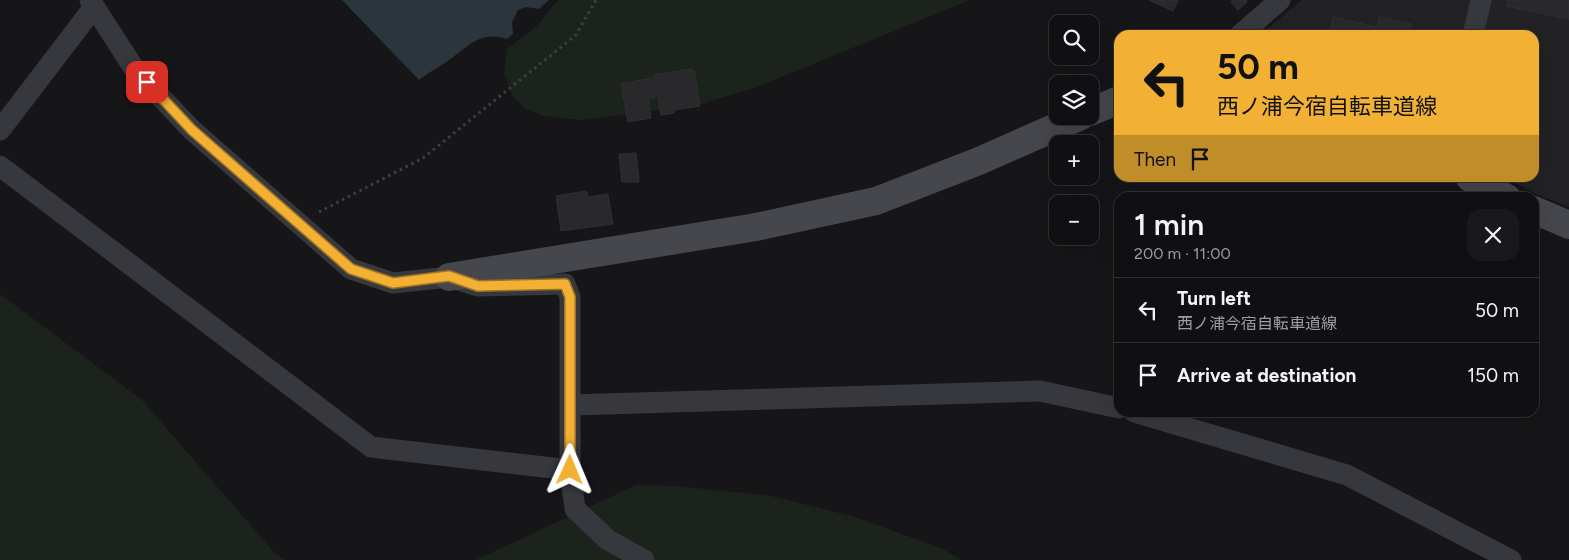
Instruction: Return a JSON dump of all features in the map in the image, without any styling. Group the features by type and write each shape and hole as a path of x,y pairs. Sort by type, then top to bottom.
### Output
{"street":[{"path":"1244,30 1280,0"},
{"path":"1473,30 1481,0"},
{"path":"0,130 92,3 135,70 192,130 351,269 393,283 449,276 756,227 876,201 979,161 1061,125"},
{"path":"1099,108 1114,102"},
{"path":"0,166 371,447 570,470"},
{"path":"1477,182 1495,192"},
{"path":"1539,212 1569,225"},
{"path":"449,276 478,286 565,284 570,297 570,470 575,509 608,540 644,560"},
{"path":"570,405 1040,391 1114,407"},
{"path":"1151,417 1347,475 1511,560"}],"path":[{"path":"299,222 423,158 576,35 596,0"}],"shaded area":[{"path":"342,0 549,0 539,9 526,7 518,10 512,22 513,34 507,39 490,37 477,40 419,80"},
{"path":"558,0 970,0 754,88 694,106 581,120 543,116 524,108 513,96 504,74 507,49 536,27"},
{"path":"1302,0 1569,0 1569,207 1540,196 1539,192 1532,192 1513,182 1539,182 1539,30 1267,29"},
{"path":"0,294 142,400 273,551 285,560 0,560"},
{"path":"636,485 677,486 771,496 855,517 943,549 961,560 476,560"}],"building":[{"path":"1149,0 1178,0 1173,11"},
{"path":"1233,0 1246,0 1247,2 1238,10 1231,2"},
{"path":"1508,0 1569,0 1569,19 1506,6"},
{"path":"1333,17 1377,27 1379,17 1411,24 1410,30 1330,30"},
{"path":"691,69 692,71 694,70 700,106 674,110 674,113 661,115 654,75"},
{"path":"652,78 656,97 648,98 651,118 628,122 621,84"},
{"path":"636,153 639,182 622,182 619,154"},
{"path":"586,191 588,197 608,194 613,224 561,231 556,196"}],"route":[{"path":"147,82 192,130 351,269 393,283 449,276 478,286 565,284 570,297 570,470"}]}
